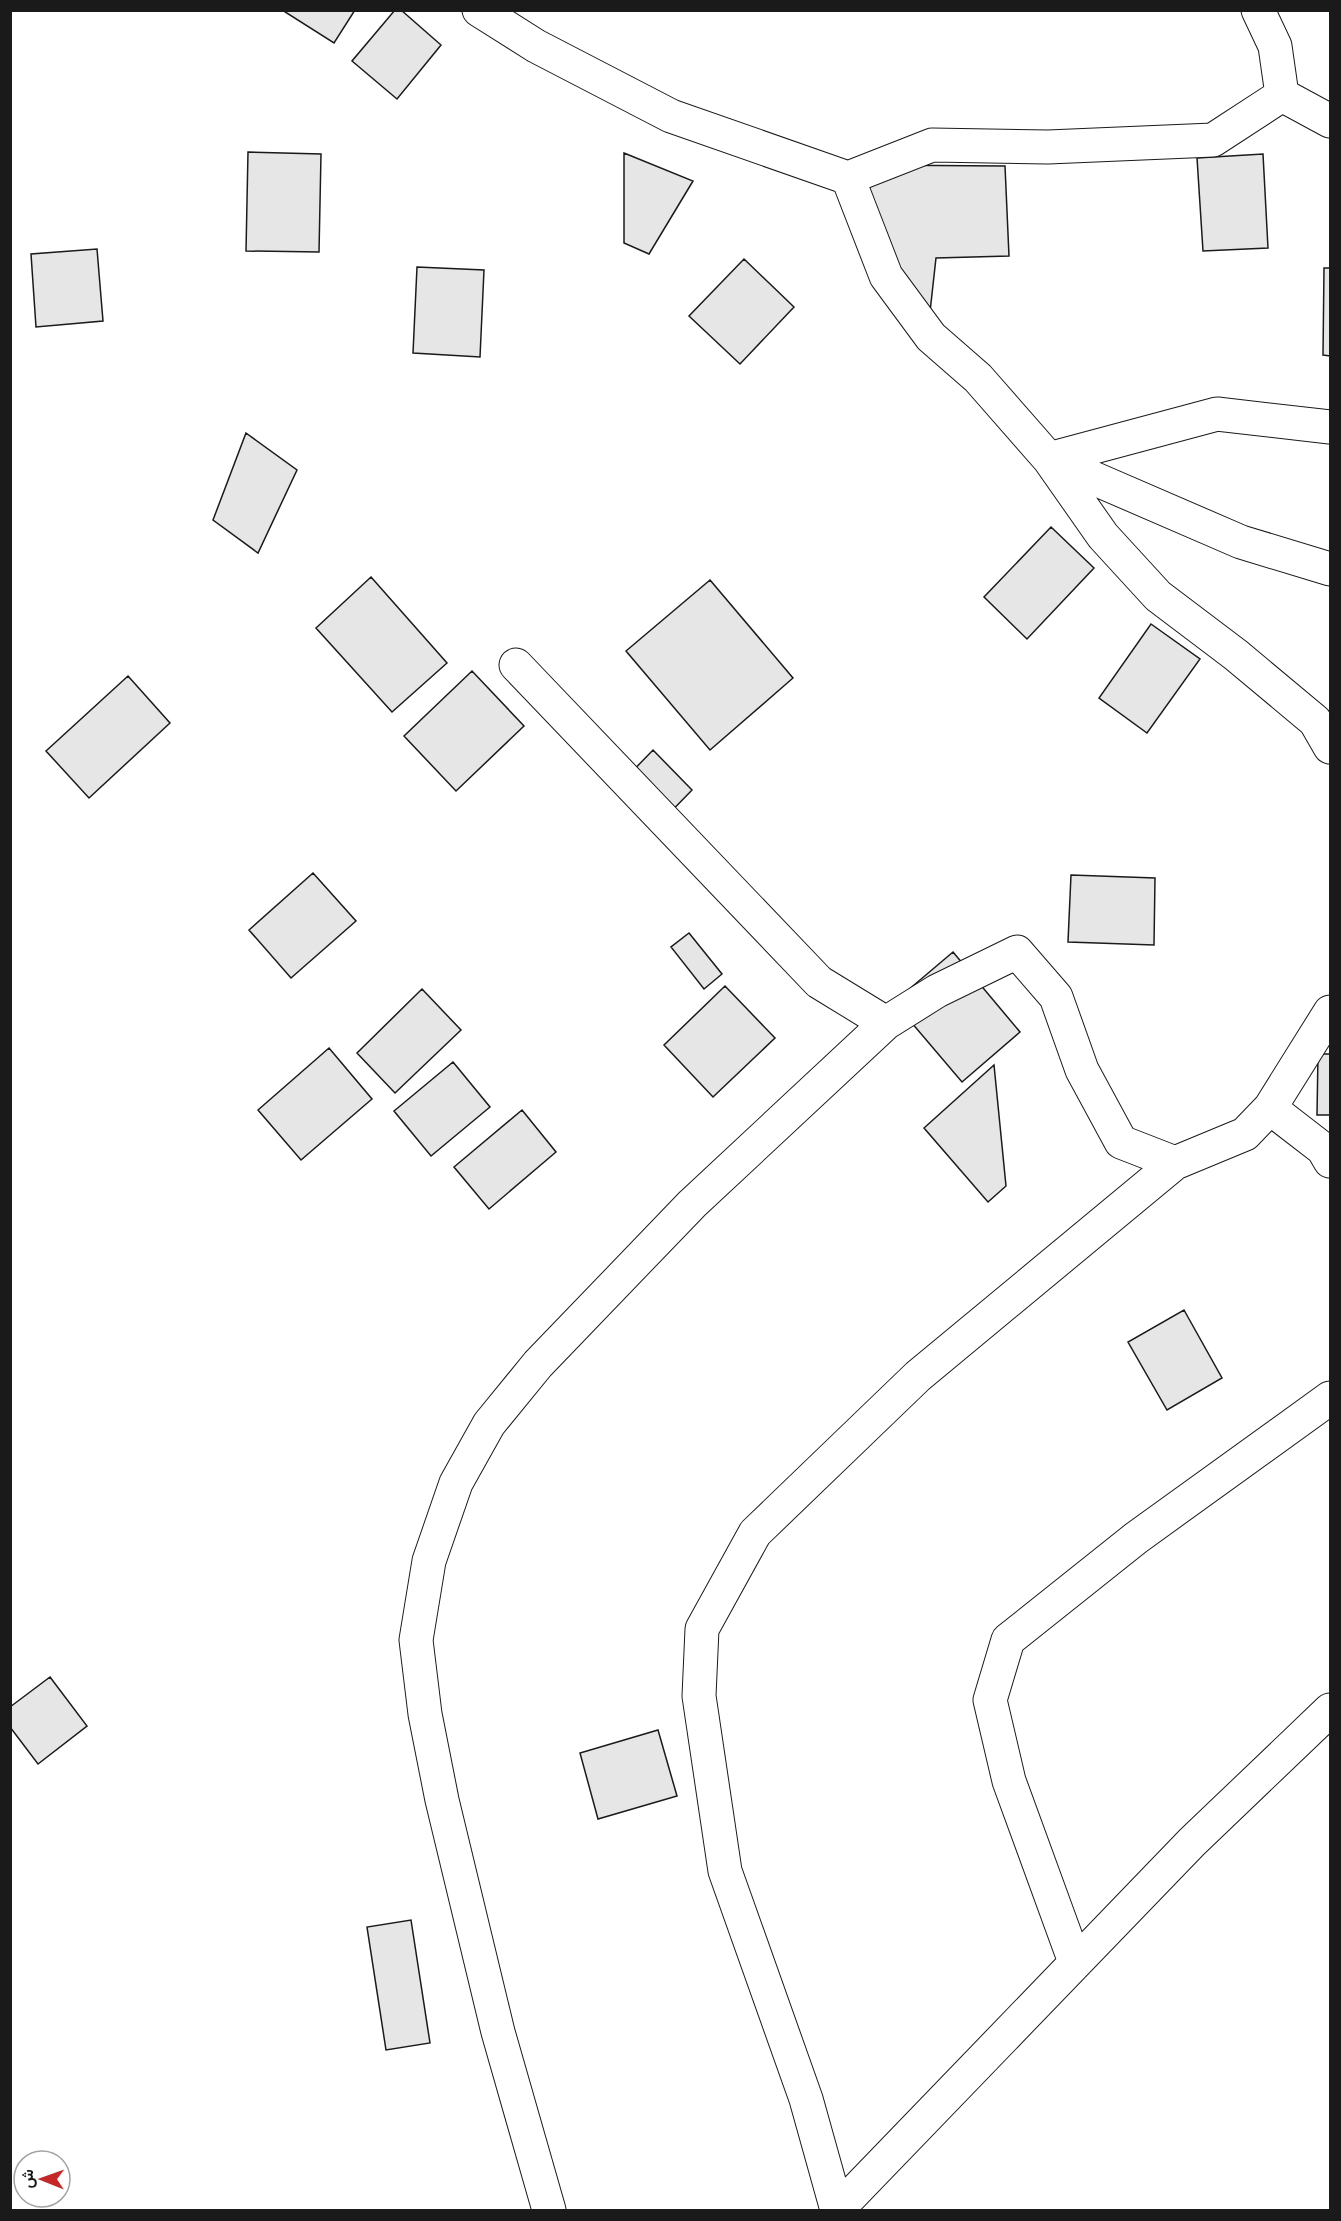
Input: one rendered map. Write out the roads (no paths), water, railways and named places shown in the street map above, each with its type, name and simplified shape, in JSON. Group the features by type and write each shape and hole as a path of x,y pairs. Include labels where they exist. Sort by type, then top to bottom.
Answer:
{"street":[{"path":"479,10 536,46 671,116 848,178 932,145 1048,147 1213,140 1282,95"},
{"path":"1258,10 1275,46 1282,95"},
{"path":"1282,95 1330,121"},
{"path":"848,178 886,276 932,337 978,378 1049,459 1103,536 1158,596 1236,655 1315,721 1330,747"},
{"path":"1049,459 1217,414 1330,427"},
{"path":"1049,459 1241,542 1330,569"},
{"path":"516,664 819,982 886,1023"},
{"path":"549,2211 498,2032 442,1800 425,1714 416,1640 429,1561 456,1483 489,1424 537,1364 692,1204 886,1023 937,991 1017,952 1056,997 1082,1070 1121,1142 1175,1163"},
{"path":"837,2211 806,2099 725,1871 699,1696 702,1629 756,1533 918,1376 1175,1163 1245,1134 1270,1108 1330,1012"},
{"path":"1270,1108 1323,1149 1330,1161"},
{"path":"1075,1962 1009,1781 990,1700 1008,1640 1136,1538 1330,1398"},
{"path":"837,2211 1192,1842 1330,1710"}]}
